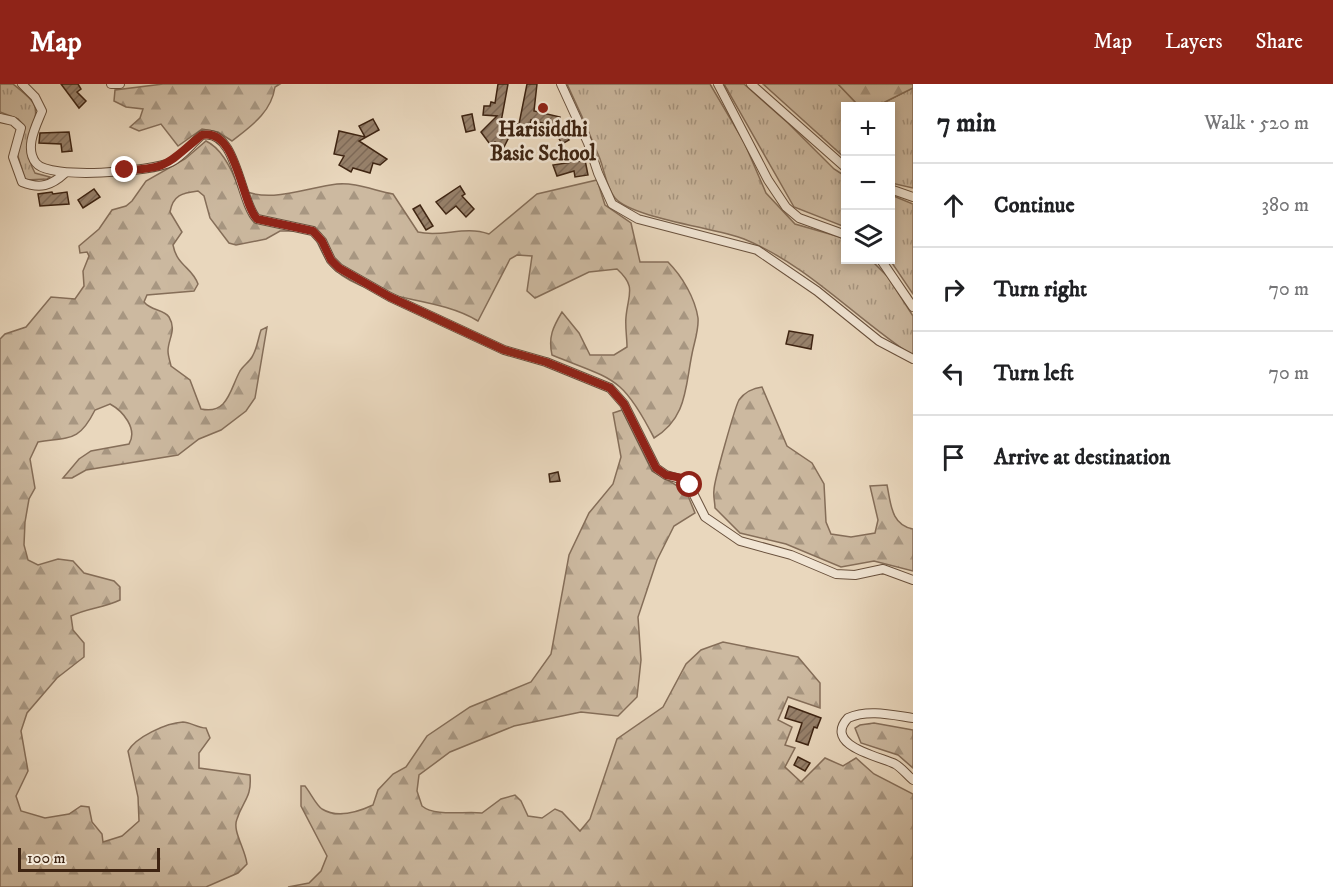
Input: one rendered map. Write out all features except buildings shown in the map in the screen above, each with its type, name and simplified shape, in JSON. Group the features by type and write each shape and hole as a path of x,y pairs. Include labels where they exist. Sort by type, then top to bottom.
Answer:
{"street":[{"path":"22,84 35,97 42,111 31,145 34,161 41,168 65,173 153,168 169,164 202,135 213,136 225,145 241,176 252,214 257,219 313,231 322,241 331,260 339,268 390,297 504,350 546,362 610,388 624,404 656,468 666,475 687,481 700,512 724,531 740,541 791,555 836,574 855,575 883,568 913,580"},
{"path":"111,84 120,84"},
{"path":"561,84 612,204 638,219 758,250 818,291 879,341 913,359"},
{"path":"718,84 768,180 786,207 800,218 841,233"},
{"path":"751,84 841,164"},
{"path":"0,118 13,122 21,128 13,158 22,182 32,186 46,186 65,173"},
{"path":"895,190 913,197"},
{"path":"884,264 913,307"},
{"path":"913,718 881,713 861,714 848,718 843,727 843,733 849,744 861,753 897,765 913,780"}],"green space":[{"path":"0,84 13,84 34,104 36,111 28,151 35,173 50,177 47,179 25,180 17,153 25,127 18,119 0,112"},
{"path":"163,84 280,84 275,87 265,112 232,141 218,132 202,129 178,146 161,124 139,131 130,127 140,118 143,109 126,107 114,101 115,90"},
{"path":"567,84 710,84 744,142 766,193 795,224 841,238 841,264 875,264 888,277 913,316 913,356 811,278 767,250 744,239 656,217 624,205 615,198 610,190"},
{"path":"724,84 744,84 841,173 841,225 794,207"},
{"path":"763,84 838,84 855,102 841,102 841,154"},
{"path":"838,84 913,84 913,88 885,102 855,102"},
{"path":"913,88 913,188 895,184 895,102 885,102"},
{"path":"206,141 222,155 239,189 263,195 275,195 337,184 365,187 393,194 418,232 436,234 471,231 489,234 537,194 597,180 605,205 631,223 640,262 668,262 691,295 698,318 698,327 683,401 673,421 654,438 633,402 614,382 552,355 552,332 562,312 579,333 590,355 614,355 627,347 626,321 630,291 627,281 617,269 589,272 535,298 527,291 532,256 517,255 510,259 478,321 443,307 367,288 350,280 331,266 311,231 280,231 266,239 236,245 229,243 210,218 204,196 198,191 176,198 170,212 182,232 173,245 178,258 198,284 194,291 147,295 144,302 169,317 172,326 168,347 171,366 190,380 201,409 210,410 223,404 240,371 254,354 261,330 267,327 255,398 246,411 221,430 199,439 178,455 86,470 72,478 63,478 79,459 91,451 129,444 132,432 128,421 120,411 110,404 95,410 84,428 78,433 66,438 38,442 30,459 35,488 29,499 25,522 24,545 28,560 38,565 58,559 73,561 84,573 114,581 120,587 120,600 71,616 73,630 84,643 84,657 57,678 27,713 21,731 28,771 16,796 21,811 45,818 69,814 81,806 89,807 92,822 102,834 103,842 122,836 139,821 138,797 128,751 152,732 168,725 186,722 206,728 210,738 199,753 199,768 250,775 248,794 236,824 247,864 238,873 206,887 0,887 0,339 5,334 26,327 51,297 75,299 84,286 83,271 89,256 87,252 80,253 79,246 99,229 112,210 126,206 132,201 146,181 185,159"},
{"path":"895,197 913,204 913,294 893,264 895,264"},
{"path":"762,387 787,446 812,463 824,484 826,522 831,534 851,537 875,533 878,520 870,486 887,485 893,513 900,523 913,529 913,571 874,561 841,567 786,544 740,533 715,508 715,484 739,400 746,393"},
{"path":"622,410 652,471 686,491 695,513 674,526 657,560 638,617 641,660 637,697 618,716 581,712 514,726 450,752 419,775 417,791 422,806 442,813 482,813 501,799 515,795 521,801 528,816 542,818 555,809 562,812 580,831 590,819 617,739 663,707 686,664 701,650 723,642 798,657 820,683 820,708 788,697 778,720 792,727 785,745 795,748 785,767 801,782 825,758 843,766 856,758 874,774 913,794 913,887 288,887 309,883 321,871 327,856 301,806 301,786 305,786 322,809 335,814 361,810 373,805 378,790 393,774 406,767 427,736 470,707 531,682 551,654 569,555 589,513 613,484 621,457 613,413"},
{"path":"874,723 913,730 913,768 898,755 861,743 855,728"}],"place":[{"name":"Harisiddhi Basic School","path":"543,108"}],"route":[{"path":"125,170 146,170 169,164 202,135 213,136 225,145 241,176 252,214 257,219 304,227 313,231 322,241 331,260 339,268 390,297 439,317 504,350 531,356 610,388 619,395 656,468 666,475 682,478 690,485"}]}
